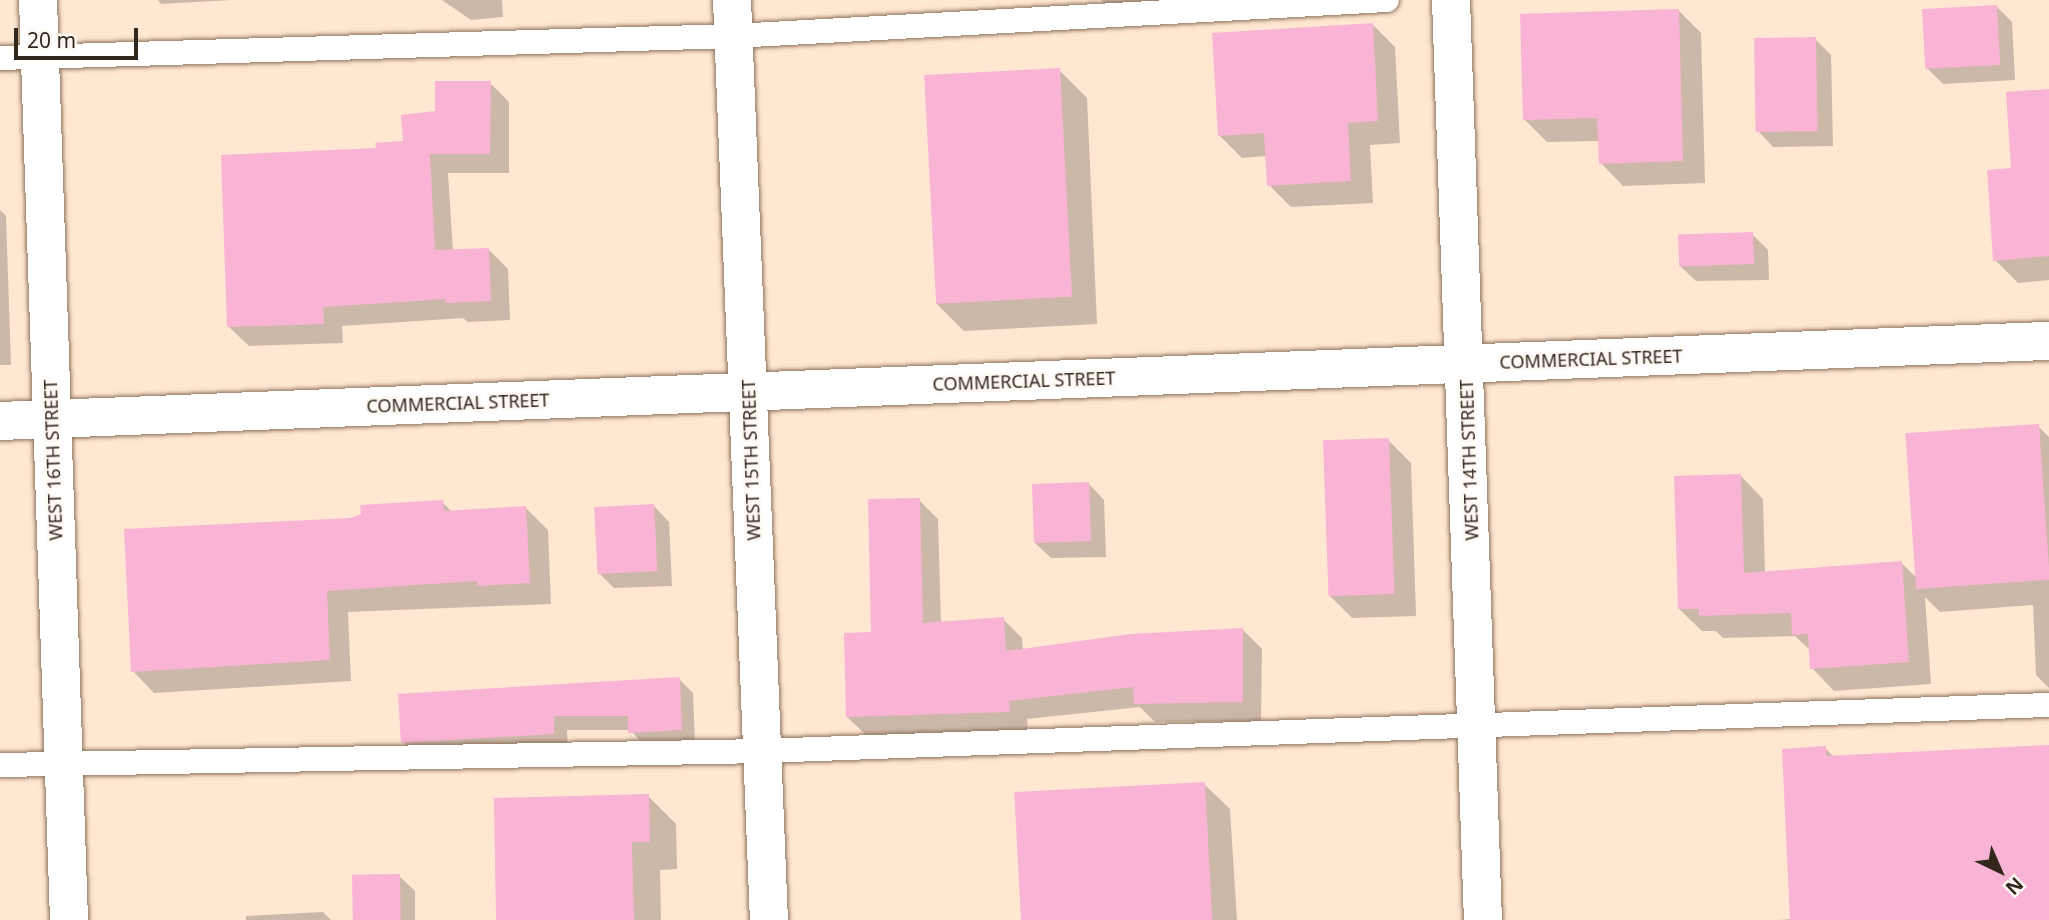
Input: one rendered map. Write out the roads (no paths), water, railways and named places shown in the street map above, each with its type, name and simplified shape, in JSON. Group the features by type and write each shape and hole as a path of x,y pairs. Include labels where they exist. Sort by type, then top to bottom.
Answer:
{"street":[{"name":"WEST 16TH STREET","path":"38,0 69,920"},
{"name":"WEST 14TH STREET","path":"1451,0 1466,364 1483,920"},
{"name":"WEST 15TH STREET","path":"733,18 769,920"},
{"name":"COMMERCIAL STREET","path":"0,421 2049,341"}],"lane":[{"path":"0,58 733,18 1387,0"},
{"path":"0,765 63,761 762,751 2049,705"}]}
